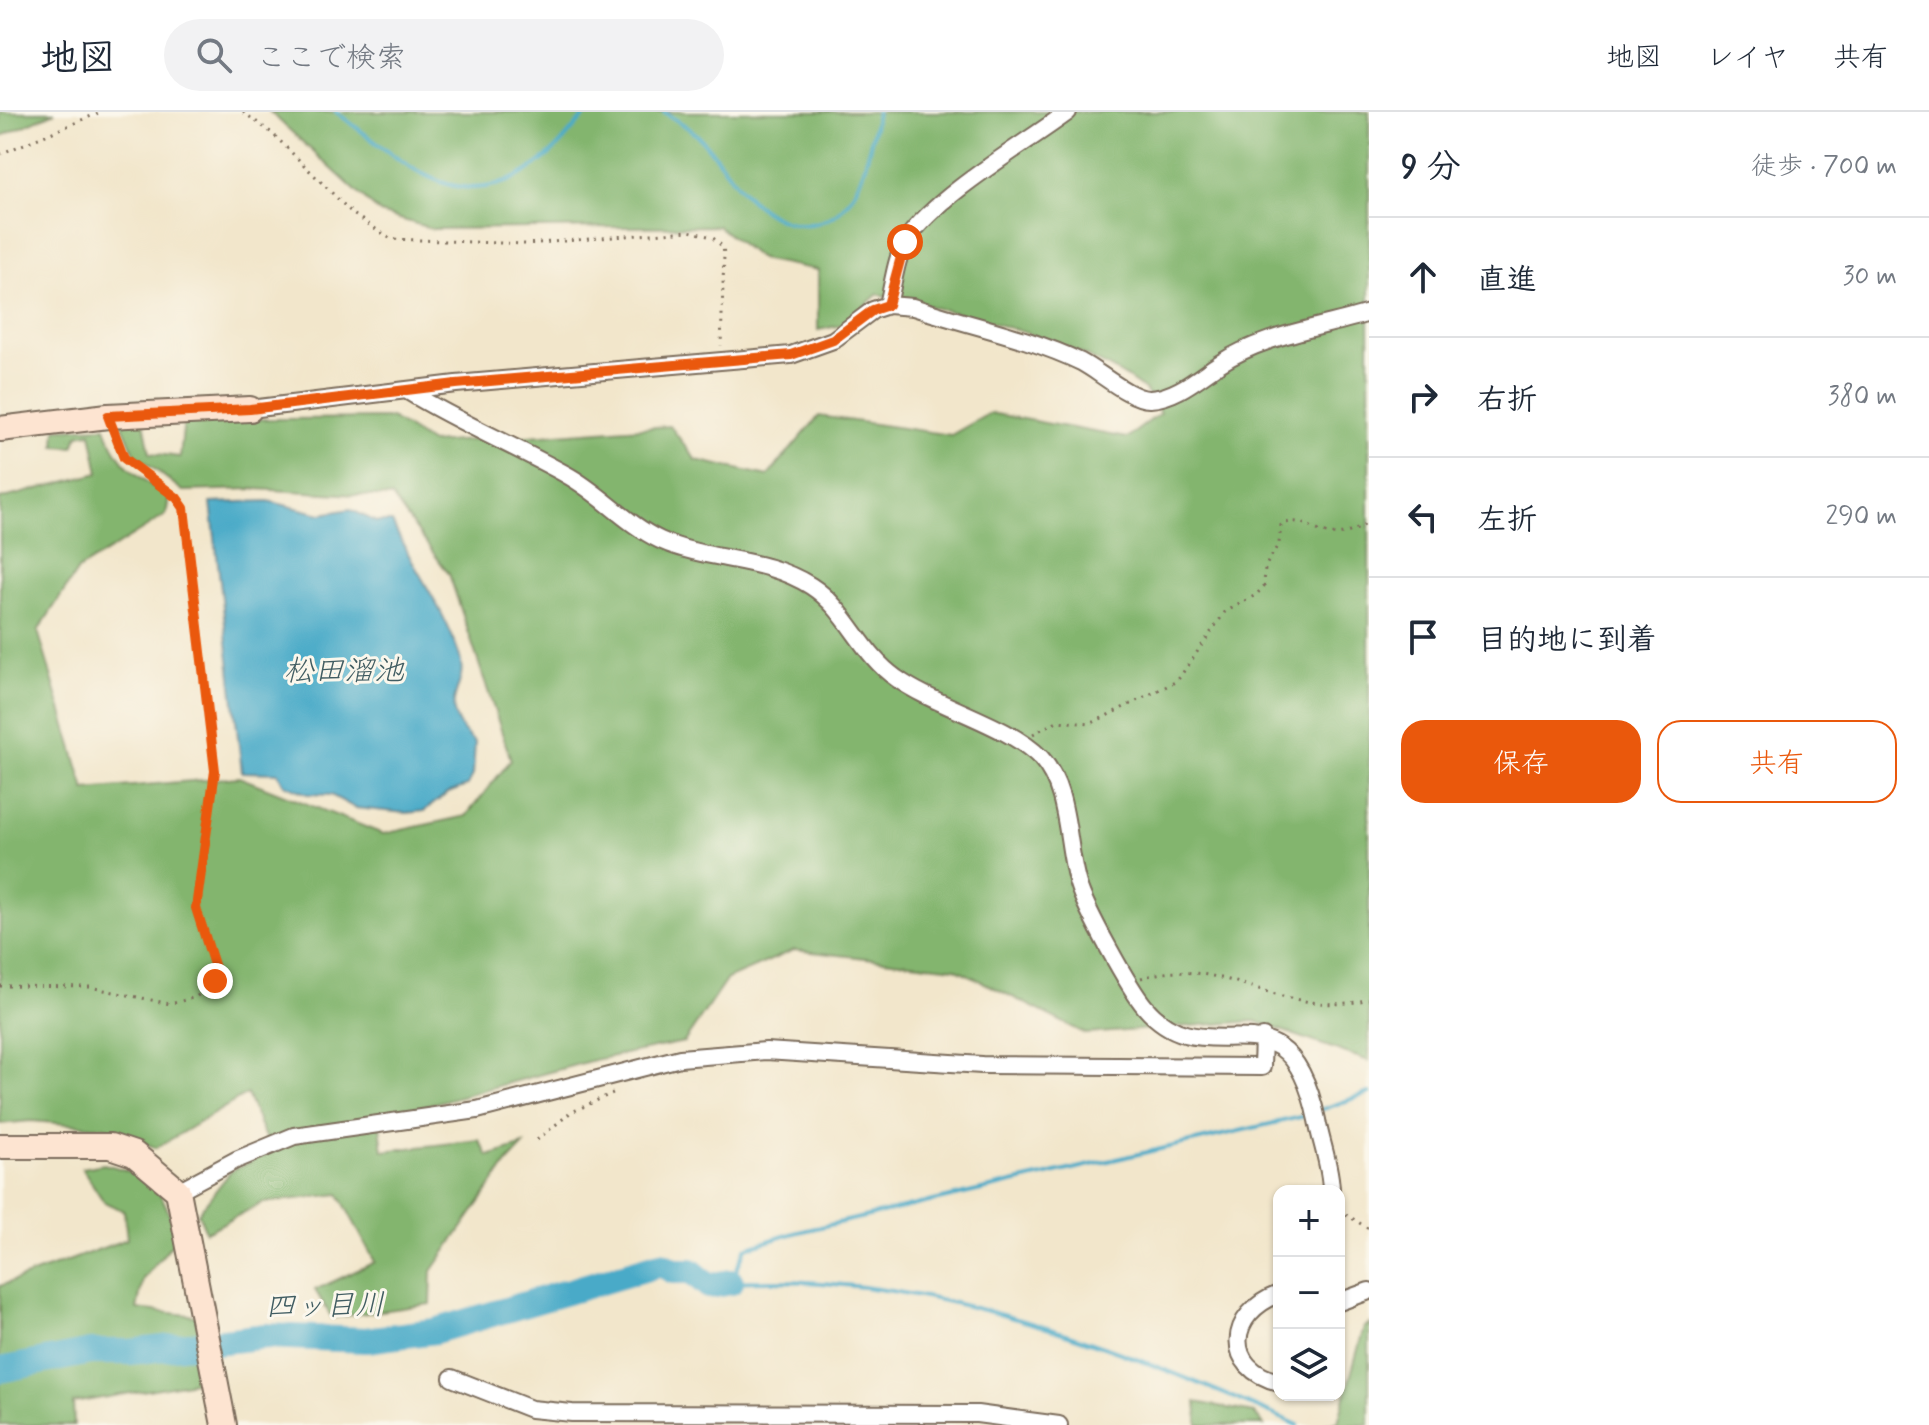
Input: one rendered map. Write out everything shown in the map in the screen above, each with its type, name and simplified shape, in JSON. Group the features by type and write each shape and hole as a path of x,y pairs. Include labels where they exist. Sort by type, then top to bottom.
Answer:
{"street":[{"path":"888,305 905,242 916,229 979,175 1068,112"},
{"path":"0,429 108,416 250,409 456,384 720,362 811,350 833,340 873,310 888,305 913,307 1067,356 1105,374 1135,397 1147,399 1179,390 1224,361 1279,337 1369,313"},
{"path":"409,392 454,419 570,476 658,539 686,549 773,566 812,587 838,608 893,676 1019,742 1041,759 1052,776 1062,803 1078,887 1145,1007 1181,1034 1216,1039 1244,1035 1263,1037 1295,1059 1311,1092 1330,1185"},
{"path":"178,1191 236,1160 294,1136 477,1110 680,1058 766,1051 982,1065 1262,1067 1263,1037"},
{"path":"0,1146 110,1146 134,1154 178,1191 224,1425"},
{"path":"1345,1300 1369,1291"},
{"path":"1273,1296 1259,1301 1246,1314 1239,1329 1242,1355 1249,1366 1273,1380"},
{"path":"452,1378 531,1409 572,1413 977,1414 1059,1425"}],"path":[{"path":"0,154 101,112"},
{"path":"243,112 272,133 353,214 391,239 526,244 689,231 712,237 723,247 724,254 720,362"},
{"path":"0,986 90,987 170,1004 196,997 215,981 216,971 196,908 215,771 184,508 177,498 124,458 108,416"},
{"path":"1019,742 1057,721 1090,724 1177,681 1225,612 1256,595 1264,586 1265,567 1279,543 1281,525 1297,522 1337,537 1353,533 1369,522"},
{"path":"1130,981 1161,971 1188,969 1310,1004 1369,999"},
{"path":"537,1140 570,1113 625,1087"},
{"path":"1345,1214 1369,1229"}],"green space":[{"path":"0,112 55,112 0,137"},
{"path":"270,112 1369,112 1369,1061 1255,1021 1086,1034 955,968 794,950 727,979 684,1042 594,1060 379,1118 383,1151 479,1140 488,1156 524,1145 508,1162 432,1271 431,1304 332,1318 315,1290 375,1262 339,1194 262,1203 206,1232 198,1213 231,1171 271,1152 247,1094 156,1148 105,1127 31,1121 0,1124 0,499 99,473 91,433 78,435 73,447 55,446 56,429 105,427 123,461 169,498 166,515 78,570 38,631 85,790 239,777 383,834 466,816 511,760 449,574 392,497 255,489 183,491 135,454 121,421 144,422 150,453 180,457 184,420 391,418 431,443 670,426 696,460 768,476 819,416 951,435 990,413 1127,438 1160,413 1142,388 1085,355 1016,330 910,301 878,294 842,325 818,330 818,270 760,259 718,226 433,229 380,213"},
{"path":"104,1164 146,1180 167,1207 177,1238 143,1279 137,1309 196,1316 206,1380 73,1403 74,1425 0,1425 0,1286 127,1239 124,1211 104,1202 82,1168"},
{"path":"1369,1324 1369,1425 1324,1425 1338,1422 1364,1327"},
{"path":"1196,1402 1254,1413 1264,1425 1198,1425"}],"water":[{"name":"松田溜池","path":"268,501 321,514 350,509 376,522 392,522 445,619 459,654 462,667 455,697 455,717 475,743 473,775 467,786 448,793 424,811 406,813 355,808 331,795 307,794 284,784 278,773 242,772 211,503"}],"waterway":[{"path":"336,112 414,169 439,181 465,187 492,186 520,175 551,153 589,112"},
{"path":"664,112 699,137 757,205 778,218 801,224 827,219 841,210 851,197 865,164 877,112"},
{"path":"1317,1111 1369,1093"},
{"path":"1298,1425 1092,1343 1022,1320 951,1302 878,1289 805,1282 731,1282 746,1248 794,1233 1309,1115"},
{"name":"四ッ目川","path":"0,1370 90,1352 130,1352 266,1336 366,1340 435,1331 661,1264 673,1271 691,1271 709,1286 731,1282"}],"route":[{"path":"215,981 216,971 196,908 215,771 184,508 177,498 124,458 108,416 250,409 456,384 791,355 833,340 873,310 888,305 905,242"}]}
